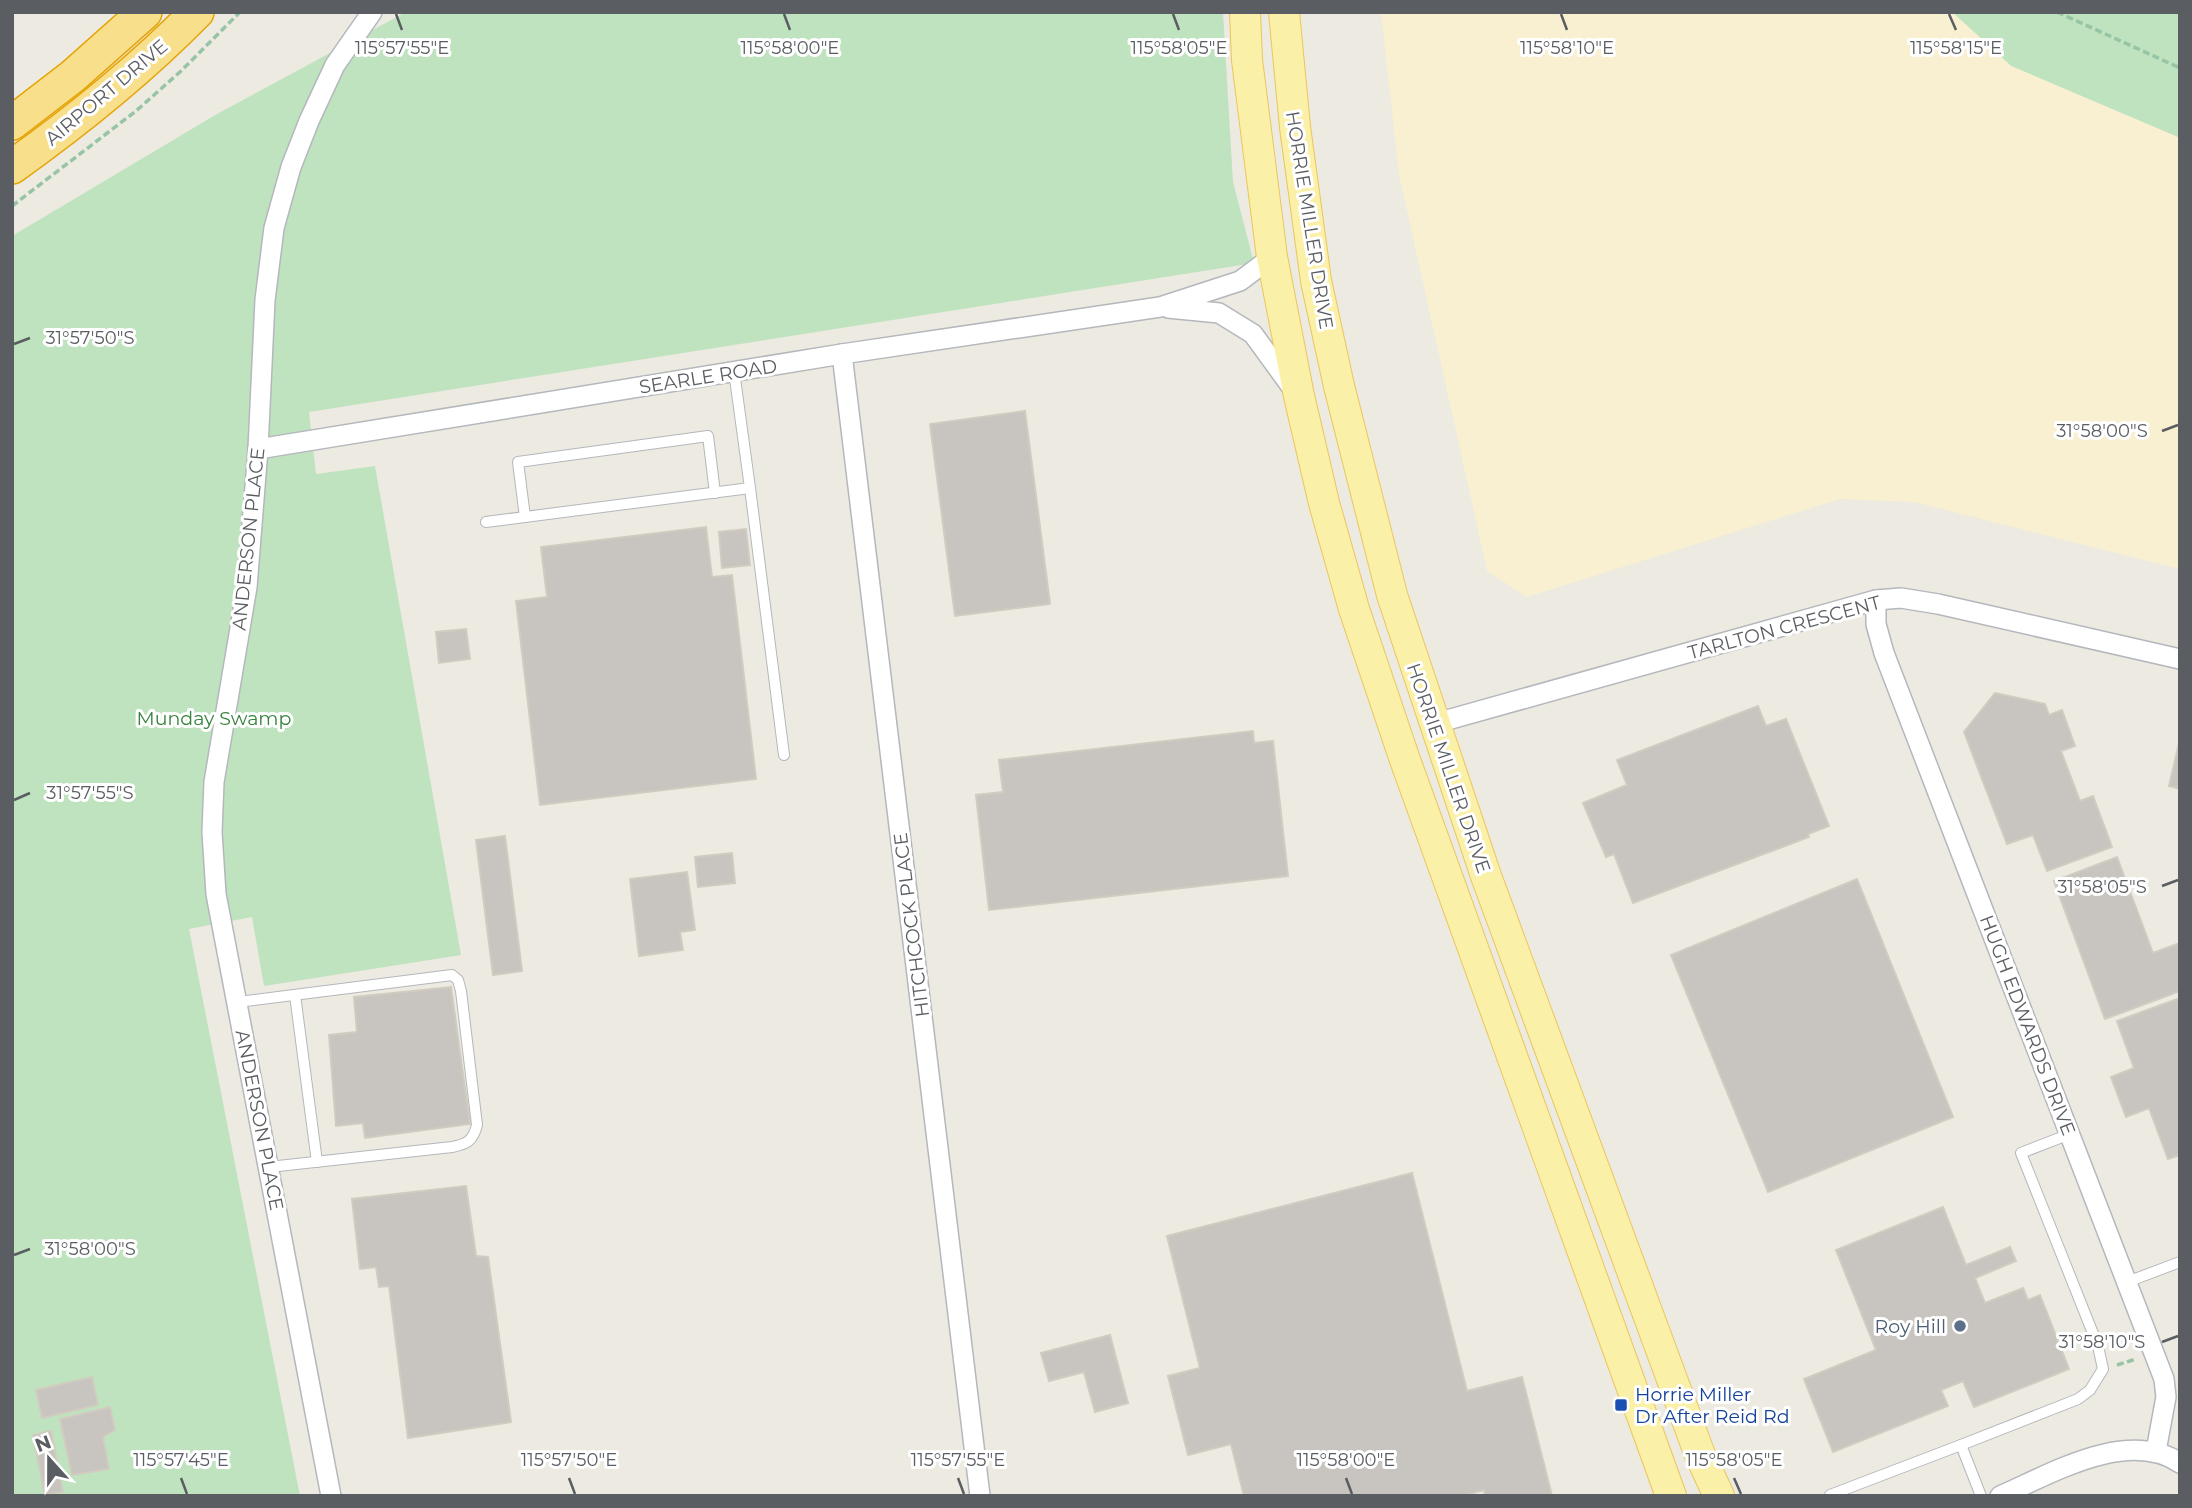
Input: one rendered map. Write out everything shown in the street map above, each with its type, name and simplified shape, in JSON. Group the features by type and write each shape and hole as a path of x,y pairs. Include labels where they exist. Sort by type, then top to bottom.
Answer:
{"highway":[{"name":"AIRPORT DRIVE","path":"12,123 73,76 145,12"},
{"name":"AIRPORT DRIVE","path":"12,167 80,117 137,70 197,12"}],"main road":[{"name":"HORRIE MILLER DRIVE","path":"1245,12 1247,60 1272,257 1299,396 1324,503 1350,596 1396,735 1671,1496"},
{"name":"HORRIE MILLER DRIVE","path":"1284,12 1295,127 1316,281 1339,386 1392,595 1433,724 1495,902 1700,1455 1719,1496"}],"street":[{"name":"ANDERSON PLACE","path":"331,1496 216,894 211,808 247,587 258,449 265,300 274,228 291,167 309,121 335,65 372,12"},
{"name":"SEARLE ROAD","path":"258,449 842,354 1160,307 1240,281 1272,257"},
{"name":"SEARLE ROAD","path":"1160,307 1219,313 1253,334 1299,396"},
{"name":"HITCHCOCK PLACE","path":"842,354 980,1496"},
{"name":"TARLTON CRESCENT","path":"1433,724 1876,600 1901,598 1938,604 2180,659"},
{"name":"HUGH EDWARDS DRIVE","path":"1876,600 1876,624 1884,653 2155,1353 2166,1388 2156,1451"},
{"path":"2000,1496 2114,1451 2156,1451 2180,1463"}],"lane":[{"path":"734,372 784,755"},
{"path":"525,517 519,462 708,436 715,493"},
{"path":"486,522 750,488"},
{"path":"238,1002 452,975 458,980 461,991 477,1125 474,1137 466,1145 269,1167"},
{"path":"295,995 317,1162"},
{"path":"1830,1495 2078,1399 2090,1390 2103,1369 2098,1346 2021,1153 2070,1134"},
{"path":"2127,1282 2180,1262"},
{"path":"1961,1445 1981,1496"}],"path":[{"path":"12,206 136,111 240,12"},
{"path":"2057,12 2180,68"},
{"path":"2103,1369 2155,1353"}],"green space":[{"name":"Munday Swamp","path":"406,12 1223,12 1233,182 1254,263 309,412 316,474 375,466 461,955 264,986 252,917 189,929 300,1496 12,1496 12,236 217,114"},
{"path":"1952,12 2180,12 2180,138 2011,66"}],"sand":[{"path":"1381,12 1952,12 2011,66 2180,138 2180,569 1914,502 1840,499 1527,597 1487,571 1399,175"}],"building":[{"path":"1025,411 1050,604 955,616 930,424"},
{"path":"706,527 712,577 732,575 756,779 540,805 516,601 547,597 541,547"},
{"path":"746,529 750,565 722,568 719,532"},
{"path":"466,629 470,659 439,663 436,632"},
{"path":"1995,693 2045,704 2049,715 2062,710 2075,746 2061,751 2080,801 2093,796 2112,847 2047,871 2033,835 2007,844 1964,732"},
{"path":"1758,706 1766,726 1786,719 1829,826 1808,834 1809,837 1633,903 1614,854 1606,857 1583,803 1627,785 1617,760"},
{"path":"1253,731 1254,743 1273,741 1288,876 989,910 976,795 1003,792 999,760"},
{"path":"2180,739 2180,789 2169,786"},
{"path":"505,836 522,971 493,975 476,840"},
{"path":"732,853 735,883 698,887 695,857"},
{"path":"2117,857 2153,953 2180,943 2180,991 2105,1019 2054,881"},
{"path":"687,872 695,930 680,932 683,950 639,956 630,879"},
{"path":"1857,879 1953,1117 1768,1192 1671,955"},
{"path":"451,987 470,1124 365,1138 363,1123 336,1126 329,1035 357,1032 354,997"},
{"path":"2180,998 2180,1155 2168,1159 2149,1108 2126,1117 2111,1077 2134,1068 2117,1021"},
{"path":"1412,1173 1467,1391 1522,1377 1552,1496 1485,1496 1484,1490 1461,1496 1244,1496 1231,1444 1188,1455 1168,1376 1200,1368 1167,1236"},
{"path":"466,1186 476,1256 488,1257 511,1422 408,1438 389,1286 379,1287 376,1267 360,1269 352,1199"},
{"name":"Roy Hill","path":"1943,1207 1966,1265 2010,1247 2016,1261 1975,1278 1985,1303 2023,1288 2028,1300 2040,1295 2069,1369 1974,1407 1963,1381 1941,1390 1948,1406 1833,1452 1804,1379 1876,1350 1836,1250"},
{"path":"1110,1335 1128,1403 1095,1412 1084,1372 1049,1381 1041,1353"},
{"path":"92,1377 98,1405 42,1418 36,1390"},
{"path":"110,1407 115,1430 103,1437 109,1469 72,1475 60,1419"},
{"path":"51,1431 63,1492 45,1495 33,1435"}],"place":[{"name":"Roy Hill","path":"1960,1326"},
{"name":"Horrie Miller Dr After Reid Rd","path":"1621,1405"}]}
